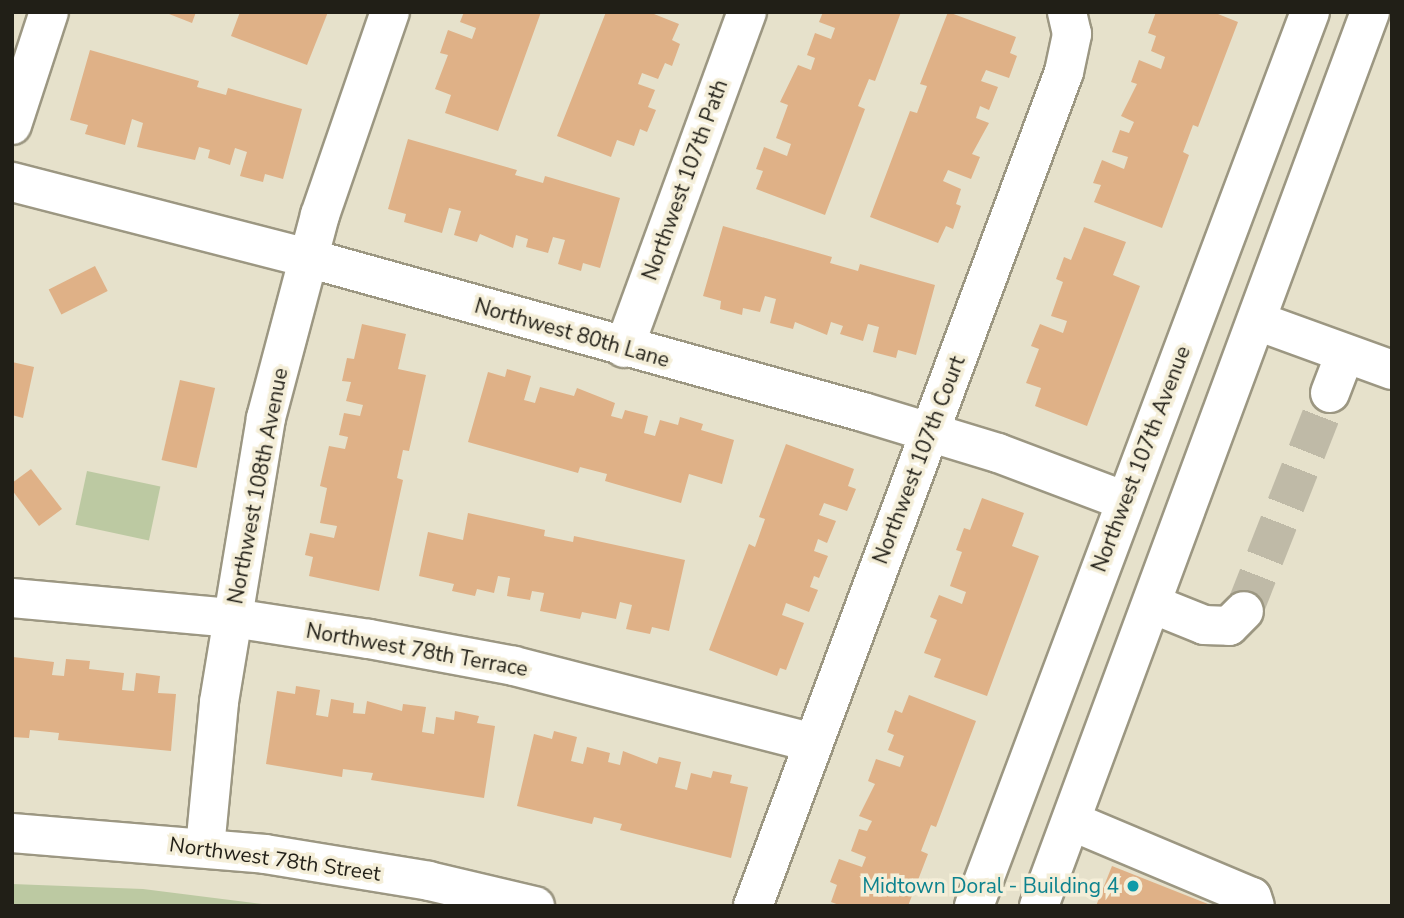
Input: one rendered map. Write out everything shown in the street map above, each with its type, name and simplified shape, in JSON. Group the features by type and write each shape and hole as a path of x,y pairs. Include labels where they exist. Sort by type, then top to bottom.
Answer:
{"street":[{"path":"12,125 49,12"},
{"name":"Northwest 108th Avenue","path":"205,848 219,702 267,418 308,258 390,12"},
{"name":"Northwest 107th Path","path":"624,348 747,12"},
{"name":"Northwest 107th Court","path":"752,906 1064,72 1072,34 1067,12"},
{"name":"Northwest 107th Avenue","path":"974,906 1310,12"},
{"path":"1039,906 1370,12"},
{"name":"Northwest 80th Lane","path":"12,182 308,258 930,432 1125,501"},
{"path":"1257,321 1392,370"},
{"path":"1330,393 1345,354"},
{"name":"Northwest 78th Terrace","path":"12,598 233,618 514,666 813,743"},
{"path":"1152,604 1204,625 1229,626 1244,611"},
{"path":"1071,821 1252,897 1255,906"},
{"name":"Northwest 78th Street","path":"12,833 205,848 429,881 535,906"}],"green space":[{"path":"87,471 160,487 149,540 76,525"},
{"path":"12,884 143,889 278,906 12,906"}],"building":[{"path":"164,12 196,12 192,23"},
{"path":"240,12 328,12 307,65 231,36"},
{"path":"464,12 541,12 498,131 445,113 451,95 435,89 448,55 440,53 448,30 472,39 476,28 460,22"},
{"path":"606,12 649,12 679,24 672,40 680,44 672,66 665,63 658,79 642,73 638,84 655,90 648,107 656,110 647,132 640,129 634,146 617,140 611,157 557,136"},
{"path":"823,12 901,12 875,81 869,79 858,106 865,109 825,215 756,189 763,171 756,169 764,147 787,156 791,144 776,138 788,105 780,102 798,65 811,70 815,58 807,55 815,33 831,39 835,28 819,22"},
{"path":"948,12 1016,37 1010,53 1017,56 1009,78 986,70 981,81 998,87 989,110 980,106 976,118 989,123 972,154 980,157 971,179 948,170 943,181 961,189 956,204 961,206 953,229 946,226 938,243 870,217 910,111 917,113 927,86 920,84"},
{"path":"1156,12 1213,12 1238,22 1198,127 1193,125 1183,152 1189,155 1162,228 1094,202 1101,185 1093,183 1102,160 1124,169 1128,157 1112,152 1120,130 1129,133 1134,122 1121,116 1137,84 1131,82 1139,60 1161,69 1165,57 1151,51 1156,36 1148,33"},
{"path":"90,50 199,81 197,87 226,95 228,88 302,109 283,179 265,174 263,182 240,176 247,152 235,148 230,165 208,158 210,150 199,147 195,160 137,147 143,123 132,119 125,145 85,134 88,125 70,120"},
{"path":"408,139 517,170 515,175 543,183 545,176 620,198 600,268 583,263 581,271 558,264 565,240 553,237 548,253 526,247 528,239 516,235 513,248 480,234 477,242 454,235 461,211 449,208 442,233 404,222 406,214 388,209"},
{"path":"723,226 832,257 830,263 858,271 860,264 935,285 916,355 898,350 896,358 873,352 879,327 868,324 863,341 840,334 843,326 831,322 827,335 795,322 793,329 770,323 776,299 765,296 760,312 743,308 742,315 720,309 721,301 703,296"},
{"path":"1084,227 1126,242 1113,275 1140,286 1087,426 1035,406 1041,388 1026,383 1039,349 1031,346 1040,324 1063,333 1067,321 1051,316 1063,282 1056,279 1064,257 1071,260"},
{"path":"95,266 108,291 61,315 49,290"},
{"path":"362,324 406,334 398,369 426,375 409,451 403,450 397,478 403,480 379,591 309,576 313,557 305,555 310,533 334,538 337,526 320,523 327,488 320,486 329,446 345,449 348,437 339,435 344,413 360,416 363,405 346,401 351,382 342,381 347,358 354,359"},
{"path":"12,362 34,367 23,418 12,415"},
{"path":"507,369 531,376 524,400 535,403 540,387 574,396 577,388 615,403 611,416 622,419 625,410 648,416 644,433 655,436 660,420 678,425 680,417 703,424 701,430 734,440 722,484 689,474 681,503 605,481 607,474 580,467 578,473 468,442 488,372 505,377"},
{"path":"180,380 215,388 197,468 162,460"},
{"path":"786,444 854,469 848,486 856,489 847,511 824,503 819,515 836,521 827,543 818,539 814,551 828,556 819,578 814,576 810,587 818,590 809,612 786,603 782,615 804,623 786,670 780,668 777,676 709,650 749,544 755,547 765,519 759,517"},
{"path":"31,469 62,509 39,526 12,490 12,483"},
{"path":"982,498 1024,513 1012,546 1039,556 987,696 934,677 941,659 924,653 937,620 930,617 939,595 962,604 966,592 950,586 962,552 956,550 964,528 970,530"},
{"path":"468,513 545,530 544,536 573,542 574,536 685,560 669,631 652,627 650,634 626,629 632,605 620,602 616,619 582,612 580,619 540,611 544,593 532,591 530,600 507,596 510,578 498,576 494,593 477,589 475,596 452,591 454,584 419,576 428,532 463,540"},
{"path":"13,657 54,662 52,675 64,676 66,659 90,661 89,669 124,673 122,690 134,691 136,673 160,676 158,693 176,694 171,751 58,740 59,733 30,730 29,738 12,737"},
{"path":"296,686 320,690 316,715 328,717 331,699 354,703 353,713 365,714 367,701 402,711 403,704 426,707 422,732 434,734 436,717 454,720 455,711 479,716 477,723 495,726 484,798 371,780 373,773 343,769 342,777 266,764 277,691 295,694"},
{"path":"909,695 976,721 936,827 931,825 921,851 928,854 908,906 842,906 831,902 837,885 830,882 839,859 862,867 866,857 851,851 859,829 867,831 872,821 859,816 875,784 868,781 876,759 900,767 904,756 888,750 894,735 887,732 895,710 902,713"},
{"path":"554,731 577,737 571,761 583,764 587,747 610,753 608,762 620,765 623,751 657,764 659,757 681,762 675,787 687,790 691,773 711,778 713,771 732,775 730,783 748,787 731,858 620,830 622,824 594,817 592,824 517,806 534,734 552,739"},
{"name":"Midtown Doral - Building 4","path":"1112,866 1213,906 1096,906"}],"tunnel":[{"path":"1244,611 1330,393"}],"place":[{"name":"Midtown Doral - Building 4","path":"1133,886"}]}
